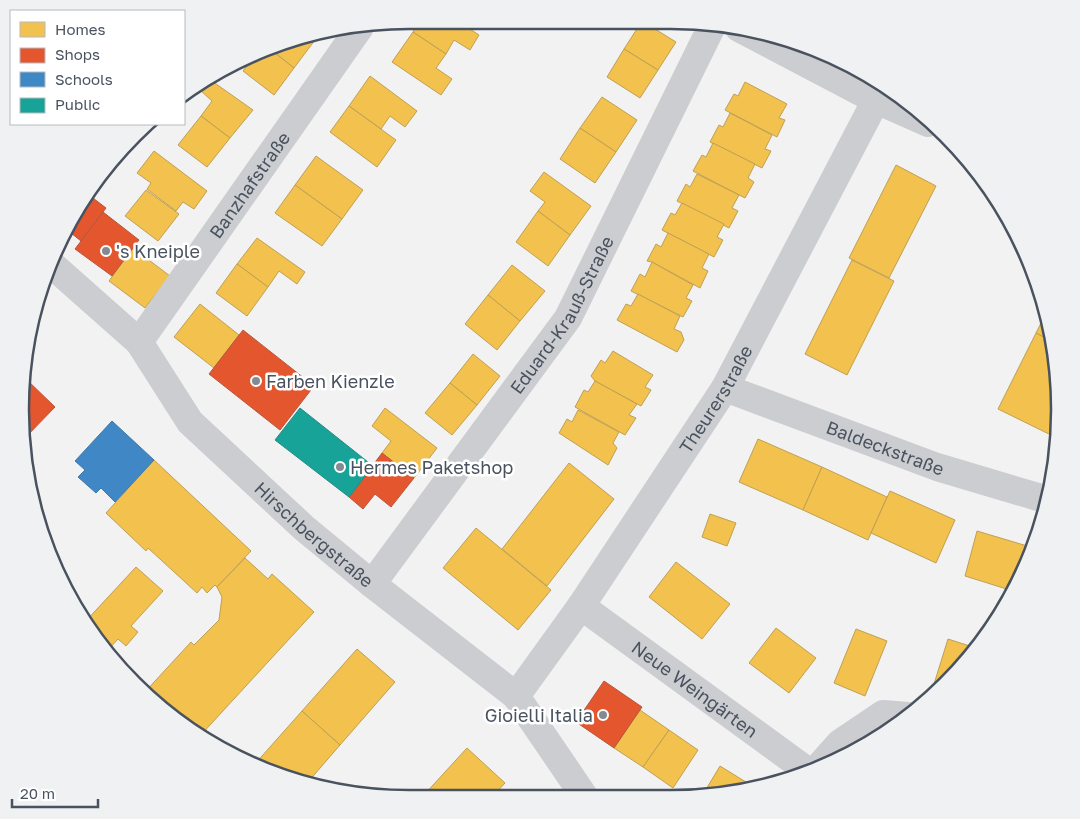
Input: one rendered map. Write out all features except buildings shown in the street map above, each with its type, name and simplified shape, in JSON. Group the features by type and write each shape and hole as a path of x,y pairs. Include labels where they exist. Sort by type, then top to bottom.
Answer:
{"street":[{"name":"Eduard-Krauß-Straße","path":"372,584 568,318 709,31"},
{"name":"Banzhafstraße","path":"139,342 355,33"},
{"path":"771,43 879,92 895,102"},
{"name":"Theurerstraße","path":"516,696 581,606 725,388 879,92"},
{"name":"Hirschbergstraße","path":"56,269 139,342 190,422 304,528 372,584 516,696 580,790"},
{"name":"Baldeckstraße","path":"725,388 937,467 1041,498"},
{"name":"Neue Weingärten","path":"581,606 802,767"},
{"path":"829,755 840,743 884,714 898,715"}],"place":[{"name":"'s Kneiple","path":"106,251"},
{"name":"Farben Kienzle","path":"256,381"},
{"name":"Hermes Paketshop","path":"340,467"},
{"name":"Gioielli Italia","path":"603,715"}]}
